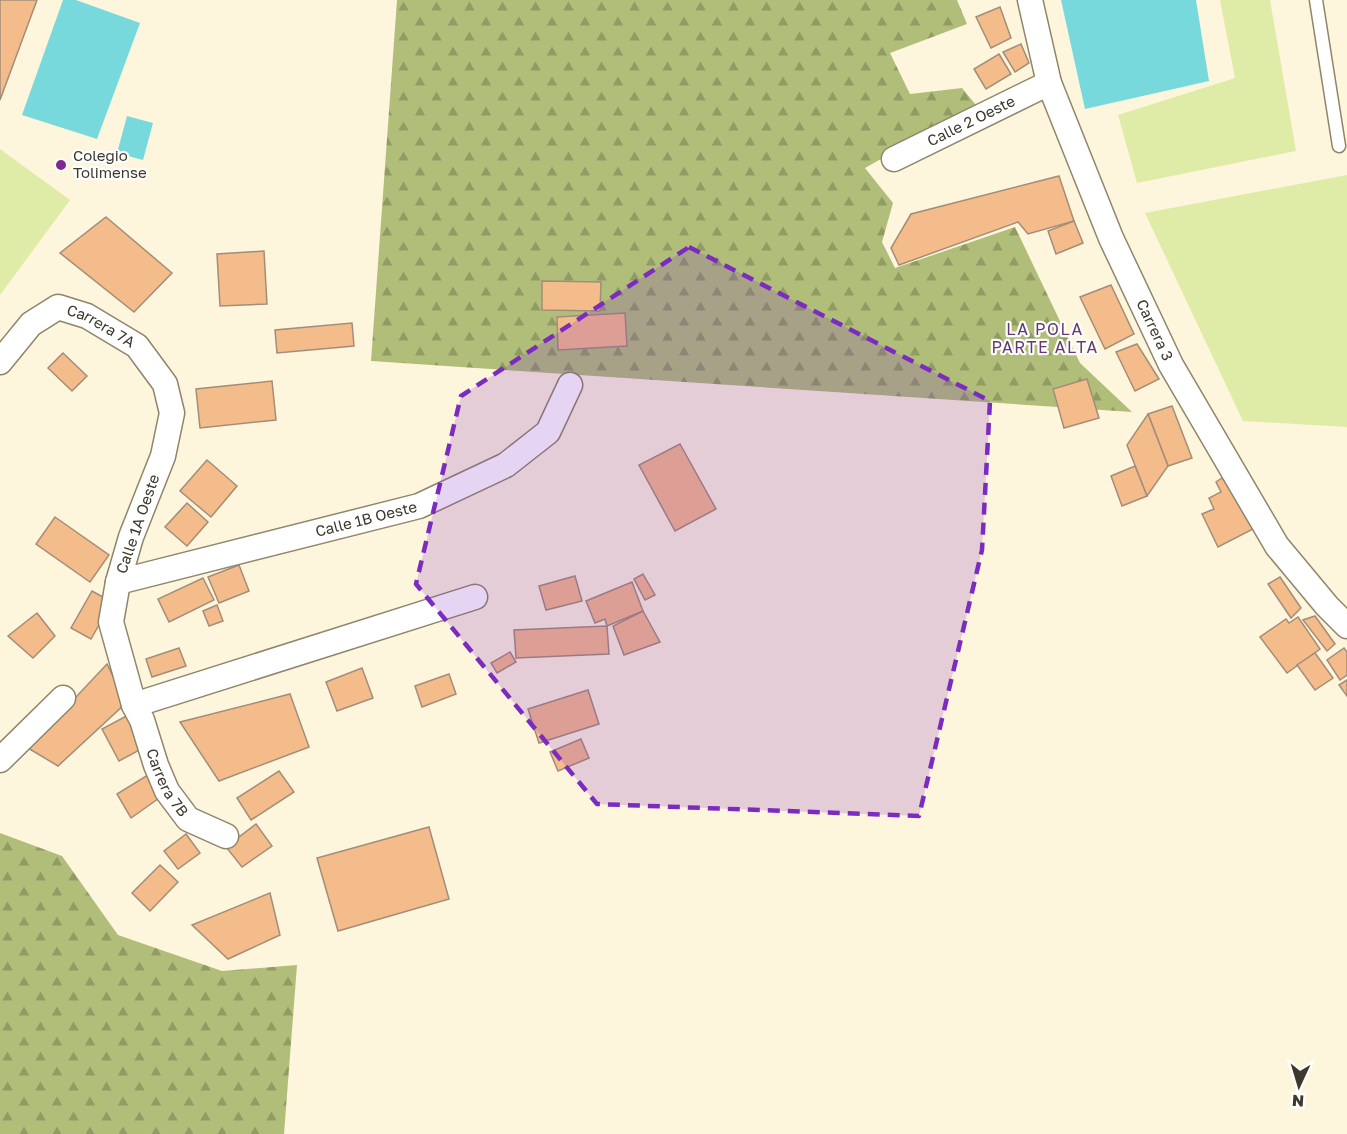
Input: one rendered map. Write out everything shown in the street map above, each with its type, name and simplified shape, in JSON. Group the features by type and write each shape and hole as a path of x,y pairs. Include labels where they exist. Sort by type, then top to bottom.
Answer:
{"street":[{"name":"Carrera 3","path":"1030,0 1049,83 1111,238 1171,365 1277,546 1327,606 1347,626"},
{"name":"Calle 2 Oeste","path":"894,159 1049,83"},
{"name":"Carrera 7A","path":"0,362 31,324 58,307 87,316 137,346 165,384 172,413"},
{"name":"Calle 1B Oeste","path":"118,582 419,506 506,465 548,432 570,385"},
{"name":"Calle 1A Oeste","path":"134,705 111,622 118,582 131,537 163,456 172,413"},
{"path":"134,705 475,597"},
{"path":"0,760 63,699"},
{"name":"Carrera 7B","path":"134,705 142,720 167,791 188,819 226,836"}],"lane":[{"path":"1316,0 1340,146"}],"highlighted area":[{"path":"689,247 990,401 982,550 919,816 597,804 416,584 461,396"}],"green space":[{"path":"397,0 957,0 967,24 890,53 910,94 962,88 976,105 865,168 893,203 882,242 895,268 1015,227 1080,363 1132,412 371,361"},
{"path":"1220,0 1270,0 1296,151 1137,183 1118,115 1235,78"},
{"path":"0,149 70,200 0,295"},
{"path":"1347,175 1347,427 1243,421 1145,213"},
{"path":"0,833 62,856 118,935 222,971 297,965 284,1134 0,1134"}],"water":[{"path":"63,0 76,0 140,23 97,139 22,115"},
{"path":"1061,0 1196,0 1209,81 1085,109"},
{"path":"127,116 153,123 143,160 117,153"}],"building":[{"path":"0,0 37,0 0,100"},
{"path":"1000,7 1011,38 991,48 976,17"},
{"path":"1021,44 1029,63 1015,72 1003,52"},
{"path":"999,54 1011,74 986,89 974,69"},
{"path":"1059,176 1074,221 1028,234 1018,222 899,265 891,248 911,214"},
{"path":"106,217 172,273 134,312 60,253"},
{"path":"1074,221 1083,243 1056,254 1048,231"},
{"path":"264,251 267,304 220,306 217,254"},
{"path":"542,281 601,282 600,311 542,310"},
{"path":"1111,285 1134,334 1105,349 1080,297"},
{"path":"625,313 627,346 558,350 557,317"},
{"path":"352,323 354,346 277,353 275,330"},
{"path":"1137,344 1159,379 1135,391 1116,352"},
{"path":"63,353 87,376 72,391 48,368"},
{"path":"1087,379 1099,418 1064,428 1053,389"},
{"path":"272,381 276,420 200,428 196,389"},
{"path":"1172,406 1192,458 1168,466 1148,414"},
{"path":"1148,414 1168,466 1147,496 1127,445"},
{"path":"680,444 716,509 675,531 639,465"},
{"path":"207,460 237,486 211,517 180,491"},
{"path":"1135,466 1147,496 1122,506 1111,476"},
{"path":"1225,476 1253,529 1218,547 1202,514 1214,509 1209,498 1221,492 1216,482"},
{"path":"187,503 208,522 187,546 165,527"},
{"path":"55,517 109,555 90,582 36,544"},
{"path":"239,565 249,591 219,603 208,577"},
{"path":"643,574 655,595 645,600 634,579"},
{"path":"575,576 582,601 546,610 539,586"},
{"path":"1280,577 1301,608 1291,618 1268,584"},
{"path":"203,578 214,600 169,622 158,599"},
{"path":"632,582 643,611 607,626 605,619 595,623 586,601"},
{"path":"92,591 112,602 91,639 71,628"},
{"path":"217,605 223,621 209,626 203,611"},
{"path":"643,611 660,642 624,655 613,626"},
{"path":"37,613 55,636 33,658 8,636"},
{"path":"1315,616 1335,644 1327,651 1303,620"},
{"path":"1298,617 1320,649 1287,673 1260,637 1286,619 1289,623"},
{"path":"607,626 609,654 516,658 514,630"},
{"path":"179,648 186,666 152,677 146,659"},
{"path":"1344,648 1347,652 1347,675 1340,680 1327,660"},
{"path":"510,652 516,662 497,673 491,663"},
{"path":"1315,653 1333,678 1315,690 1297,665"},
{"path":"107,664 126,703 58,766 28,748"},
{"path":"362,668 373,698 337,711 326,682"},
{"path":"449,674 456,694 422,707 415,686"},
{"path":"1347,680 1347,696 1339,685"},
{"path":"588,690 599,724 539,743 528,709"},
{"path":"290,694 309,747 219,781 180,722"},
{"path":"130,714 147,746 119,761 102,729"},
{"path":"581,739 589,758 558,771 550,752"},
{"path":"279,771 294,792 251,820 237,798"},
{"path":"151,773 162,796 131,818 117,794"},
{"path":"256,824 272,846 242,867 226,847"},
{"path":"429,827 449,899 338,931 317,858"},
{"path":"186,834 200,853 178,869 164,851"},
{"path":"160,865 178,882 150,911 132,893"},
{"path":"270,893 280,935 228,959 192,925"}],"place":[{"name":"Colegio Tolimense","path":"61,165"}],"district":[{"name":"LA POLA PARTE ALTA","path":"1045,338"}]}
